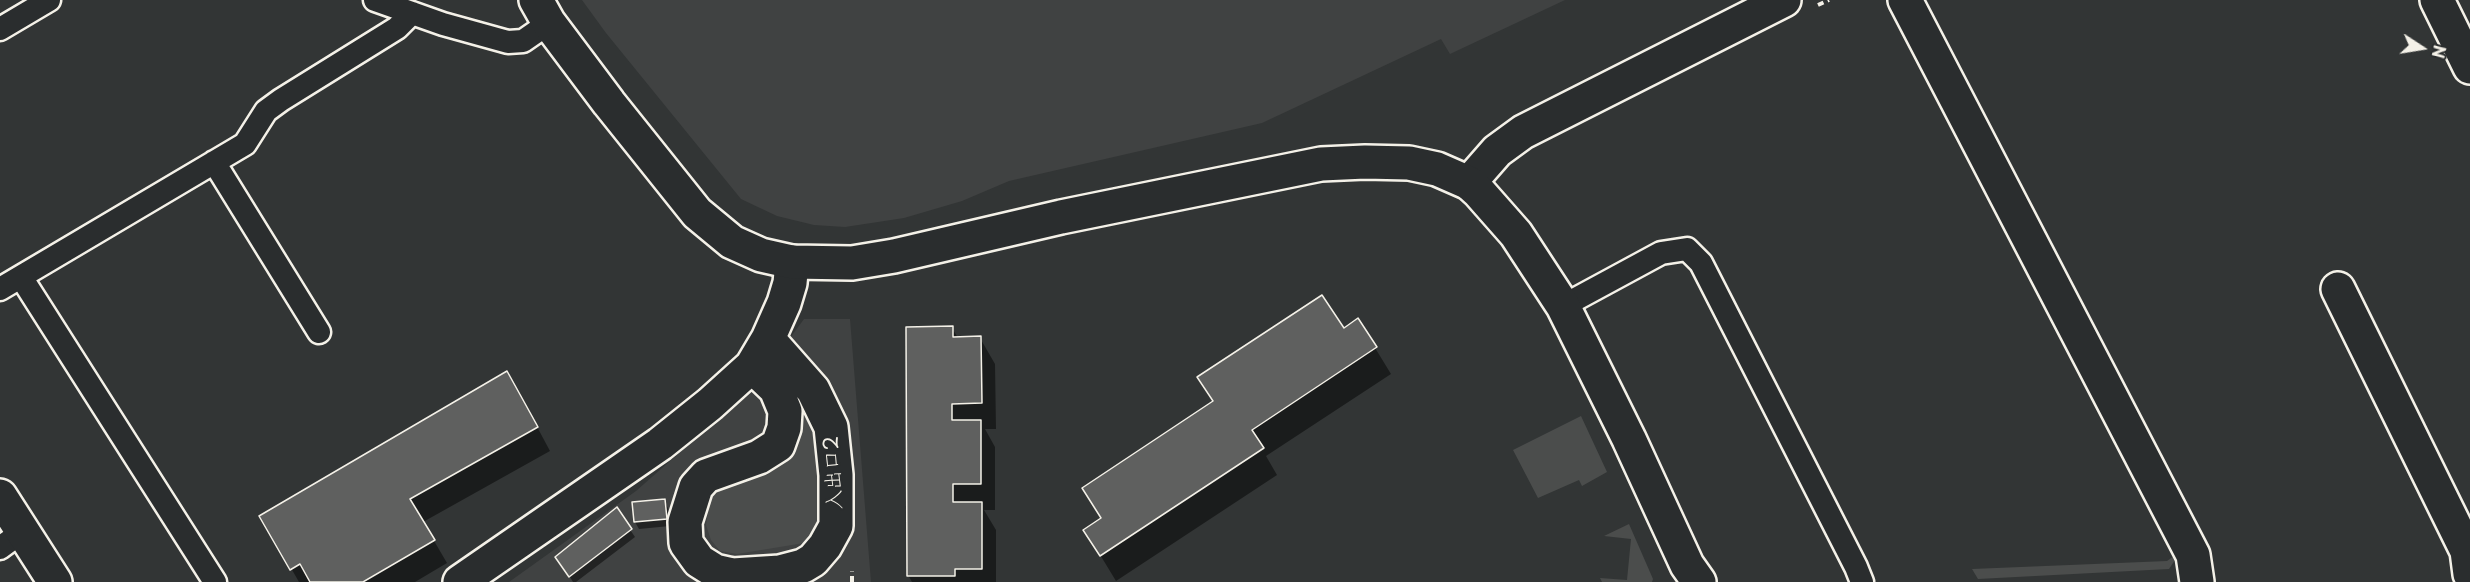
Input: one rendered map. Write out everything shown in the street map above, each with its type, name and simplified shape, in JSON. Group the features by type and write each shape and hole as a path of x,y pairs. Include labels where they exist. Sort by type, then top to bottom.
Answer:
{"street":[{"path":"1469,183 1497,152 1523,132 1784,0"},
{"path":"1905,0 2193,555 2197,582"},
{"path":"2437,0 2470,67"},
{"path":"542,12 648,154 697,213 732,242 760,255 792,262 852,263 1061,217 1321,164 1409,163 1437,170 1469,183 1516,234 1563,306 1629,439 1687,565 1699,582"},
{"path":"460,582 660,444 710,404 760,352 783,303 790,283 792,262"},
{"path":"2338,289 2467,551 2470,574"},
{"name":"入出口2","path":"760,352 813,390 831,427 836,475 836,526 825,546 813,560 803,566 780,572 733,575 716,571 699,561 686,543 685,522 696,487 706,476 759,458 778,445 784,428 785,411 760,352"},
{"path":"0,496 11,540 55,582"}],"lane":[{"path":"0,29 49,0"},
{"path":"375,0 508,42 524,41 542,12"},
{"path":"0,289 245,144 266,111 397,28 412,13"},
{"path":"214,162 319,332"},
{"path":"1563,306 1661,253 1687,249 1701,262 1862,582"},
{"path":"21,277 215,582"}],"shaded area":[{"path":"582,0 1565,0 1450,54 1441,39 1262,123 1009,181 962,201 904,218 845,227 814,225 777,216 741,199 606,33"},
{"path":"804,319 850,319 871,582 509,582 636,491 753,388"},
{"path":"787,384 819,443 822,522 817,533 804,543 737,554 720,551 711,540 706,525 710,499 720,484 762,476 792,452"},
{"path":"1581,416 1607,472 1582,486 1579,480 1538,498 1513,450"},
{"path":"1629,524 1653,579 1652,582 1602,582 1600,578 1627,580 1631,539 1604,536"},
{"path":"2174,556 2175,560 2169,569 1978,579 1972,569 2167,561"}],"building":[{"path":"1322,295 1344,328 1358,318 1377,347 1252,430 1264,448 1100,556 1083,530 1101,518 1082,488 1213,401 1197,377"},
{"path":"953,326 953,337 981,336 982,403 952,404 952,420 981,420 981,484 953,484 953,502 982,502 982,569 955,569 955,576 907,576 906,327"},
{"path":"507,371 538,427 410,499 435,540 363,582 310,582 300,564 290,570 259,516"},
{"path":"665,499 667,519 634,522 632,502"},
{"path":"617,507 632,529 569,577 555,557"}]}
